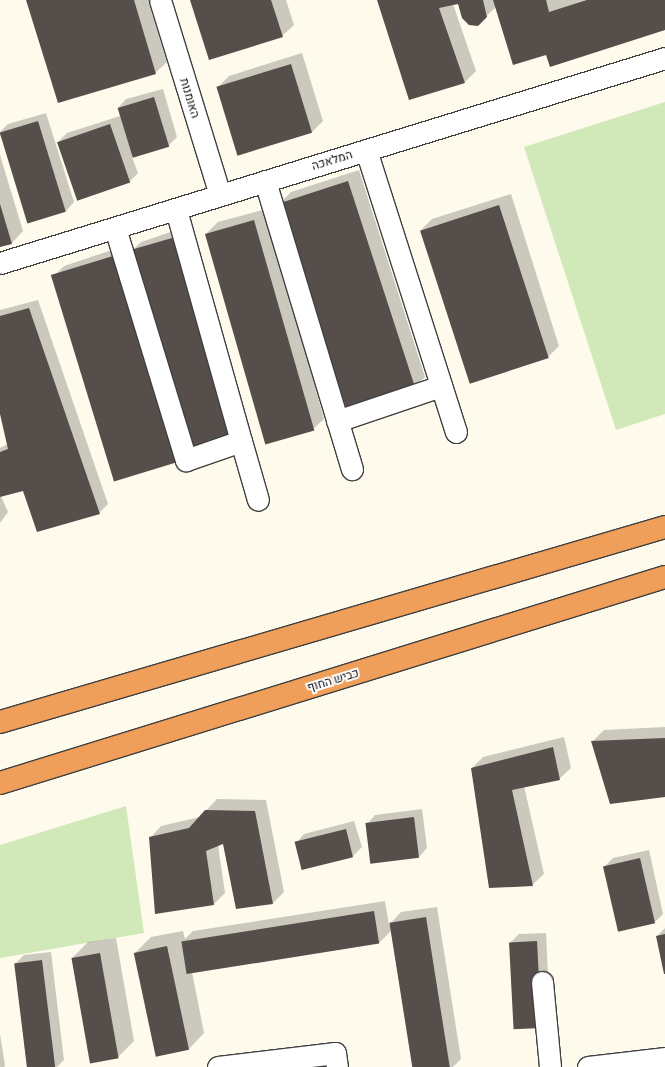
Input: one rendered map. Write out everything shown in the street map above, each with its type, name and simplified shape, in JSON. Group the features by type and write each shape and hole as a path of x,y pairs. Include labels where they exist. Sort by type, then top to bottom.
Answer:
{"highway":[{"path":"0,722 665,528"},
{"name":"כביש החוף","path":"0,783 665,577"}],"street":[{"name":"האומנות","path":"160,0 220,195"},
{"name":"המלאכה","path":"0,263 665,58"},
{"path":"366,150 456,432"},
{"path":"264,181 352,469"},
{"path":"176,209 258,500"},
{"path":"115,228 186,460 241,441"},
{"path":"337,421 441,386"},
{"path":"542,982 550,1067"},
{"path":"588,1067 665,1058"},
{"path":"218,1067 336,1060"}],"green space":[{"path":"665,102 665,414 616,430 524,147"},
{"path":"126,806 144,933 0,958 0,845"}],"building":[{"path":"26,0 134,0 156,74 58,103"},
{"path":"190,0 271,0 283,37 209,60"},
{"path":"377,0 483,0 487,17 478,26 469,25 462,18 458,4 439,8 465,83 409,100"},
{"path":"493,0 546,0 549,12 587,0 665,0 665,30 550,67 546,55 513,65"},
{"path":"291,64 312,133 237,156 216,87"},
{"path":"154,97 169,147 133,158 118,108"},
{"path":"38,121 66,212 28,224 0,133"},
{"path":"110,124 130,183 77,201 57,142"},
{"path":"348,181 415,388 347,411 280,203"},
{"path":"0,204 12,244 0,247"},
{"path":"499,205 549,358 470,384 420,231"},
{"path":"254,220 314,431 265,445 205,234"},
{"path":"179,236 237,438 185,453 127,251"},
{"path":"113,256 176,463 114,482 51,275"},
{"path":"29,308 100,514 37,532 23,491 0,497 0,452 8,449 0,414 0,316"},
{"path":"665,738 665,797 610,804 591,741"},
{"path":"553,747 560,780 512,790 533,886 489,888 471,768"},
{"path":"205,810 255,811 273,904 236,909 223,844 206,851 214,905 155,914 149,837 189,828"},
{"path":"414,817 419,858 370,864 365,823"},
{"path":"346,829 353,857 302,870 295,842"},
{"path":"640,858 655,923 618,932 603,867"},
{"path":"374,911 379,944 187,974 181,942"},
{"path":"426,917 450,1067 412,1067 389,923"},
{"path":"665,934 665,974 664,974 656,936"},
{"path":"537,941 542,1028 514,1029 509,942"},
{"path":"167,946 189,1050 156,1057 134,953"},
{"path":"100,953 119,1058 90,1063 71,958"},
{"path":"42,960 55,1067 27,1067 14,963"}]}
